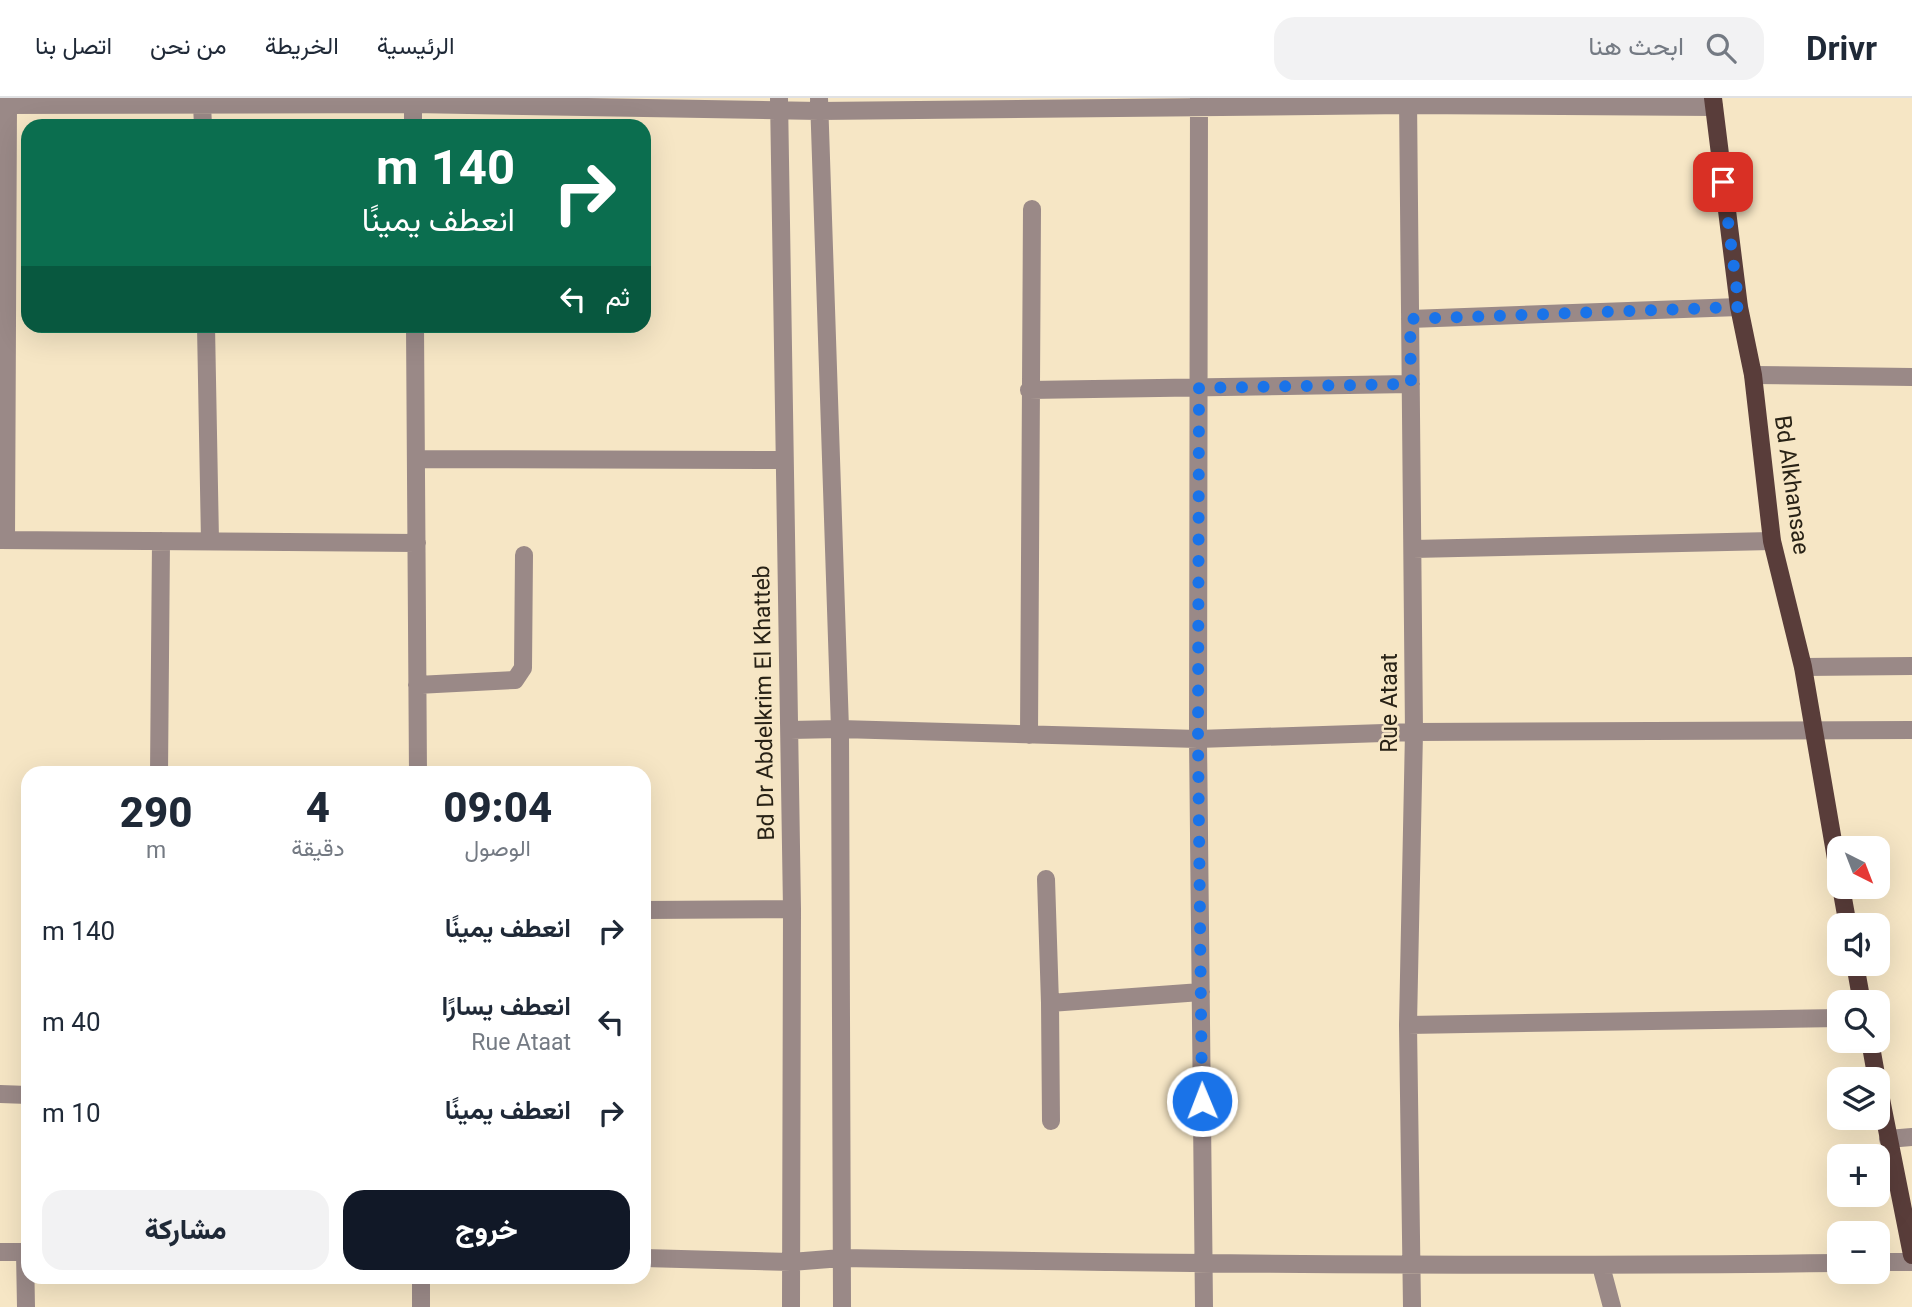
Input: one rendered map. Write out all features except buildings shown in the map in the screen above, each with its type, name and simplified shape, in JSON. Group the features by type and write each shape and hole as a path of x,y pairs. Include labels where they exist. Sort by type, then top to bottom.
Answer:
{"main road":[{"name":"Bd Alkhansae","path":"1714,103 1739,307 1753,375 1772,541 1803,667 1832,836"},
{"path":"1886,1130 1912,1255"}],"street":[{"path":"413,101 413,119"},
{"path":"417,543 3,540 4,106 109,102 202,104 413,101 819,105 1714,103"},
{"name":"Rue Ataat","path":"1408,102 1414,732 1408,1025 1412,1307"},
{"path":"1199,103 1198,739 1204,1307"},
{"path":"202,104 203,119"},
{"name":"Bd Dr Abdelkrim El Khatteb","path":"779,104 792,909 791,1307"},
{"path":"819,105 840,729 842,1307"},
{"path":"1029,735 1032,209"},
{"path":"1410,319 1739,307"},
{"path":"206,333 210,541"},
{"path":"415,333 418,766"},
{"path":"1753,375 1912,377"},
{"path":"1030,390 1411,384"},
{"path":"416,459 784,460"},
{"path":"159,766 161,541"},
{"path":"1413,549 1772,541"},
{"path":"418,685 515,680 523,668 524,555"},
{"path":"1803,667 1912,666"},
{"path":"790,730 840,729 1198,739 1414,732 1912,730"},
{"path":"1046,879 1051,1121"},
{"path":"651,910 792,909"},
{"path":"1050,1003 1201,992"},
{"path":"1408,1025 1827,1018"},
{"path":"0,1094 21,1094"},
{"path":"1888,1139 1912,1137"},
{"path":"0,1252 21,1252"},
{"path":"651,1258 791,1262 842,1258 1204,1264 1601,1266 1827,1263"},
{"path":"1890,1262 1912,1262"},
{"path":"1601,1266 1612,1307"},
{"path":"26,1284 26,1307"},
{"path":"421,1284 421,1307"}],"route":[{"path":"1202,1101 1198,739 1199,388 1411,384 1410,319 1739,307 1723,182"}]}
